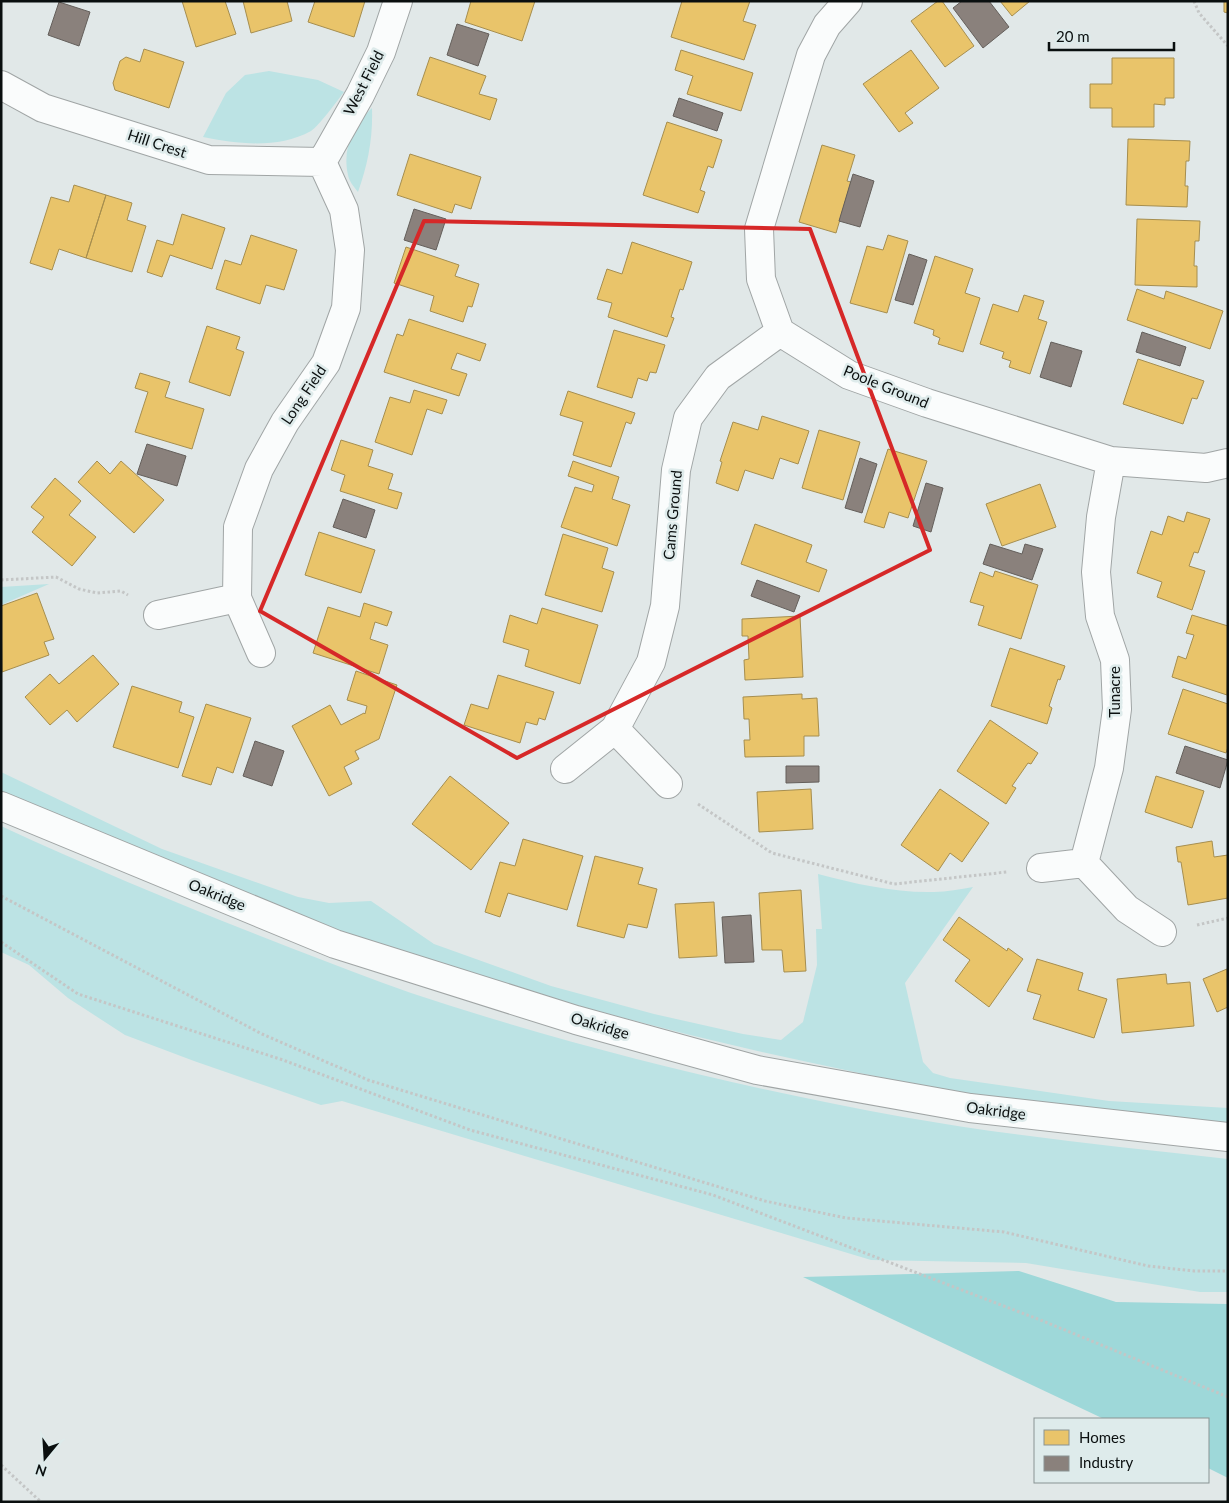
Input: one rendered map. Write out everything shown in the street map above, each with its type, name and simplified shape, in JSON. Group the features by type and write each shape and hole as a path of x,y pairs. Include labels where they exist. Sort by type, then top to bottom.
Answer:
{"street":[{"name":"West Field","path":"322,162 360,95 381,52 398,1"},
{"path":"780,332 761,279 759,229 812,55 826,25 848,1"},
{"name":"Hill Crest","path":"1,85 43,108 209,160 322,162"},
{"name":"Long Field","path":"260,653 237,598 238,527 259,469 285,422 326,363 346,308 350,250 344,210 322,162"},
{"name":"Poole Ground","path":"780,332 849,375 927,404 1111,461 1206,468 1228,463"},
{"name":"Cams Ground","path":"565,769 614,729 651,662 665,606 676,470 688,418 718,377 780,332"},
{"name":"Tunacre","path":"1084,863 1109,768 1117,709 1115,660 1100,616 1096,572 1101,516 1111,461"},
{"path":"158,615 237,598"},
{"path":"614,729 668,784"},
{"name":"Oakridge","path":"1,806 335,944 576,1020 757,1070 970,1108 1228,1137"},
{"path":"1041,868 1084,863 1127,910 1162,932"}],"path":[{"path":"1194,1 1199,13 1228,46"},
{"path":"1,580 56,577 79,589 97,593 121,591 158,615"},
{"path":"668,784 772,854 894,884 1041,868"},
{"path":"1,896 262,1034 368,1080 765,1201 846,1218 1004,1232 1148,1266 1194,1271 1228,1271"},
{"path":"1,942 78,994 283,1060 470,1130 713,1195 1043,1321 1228,1397"},
{"path":"1,1465 41,1502"}],"highlighted area":[{"path":"424,221 810,229 930,550 517,758 260,611"}],"shaded area":[{"path":"269,71 318,80 344,92 311,131 298,137 272,143 244,143 203,137 226,93 245,75"},
{"path":"372,108 372,130 369,151 358,192 348,175 348,147 354,130"},
{"path":"49,584 1,605 1,587"},
{"path":"1,772 162,849 298,897 329,903 371,901 434,944 551,986 654,1014 743,1034 781,1040 803,1022 817,965 816,929 822,929 818,874 861,884 905,891 939,892 973,887 905,983 923,1062 933,1073 950,1078 1109,1101 1228,1108 1228,1125 1089,1110 950,1090 792,1059 582,1007 423,961 308,920 1,793"},
{"path":"1,826 181,904 366,977 471,1012 593,1048 717,1079 903,1117 1025,1135 1228,1159 1228,1292 1200,1292 1026,1263 871,1260 342,1101 321,1105 125,1035 68,998 29,965 1,952"},
{"path":"1019,1271 1116,1302 1228,1304 1228,1478 1209,1468 1209,1418 1102,1418 803,1277"}],"building: Homes":[{"path":"182,1 225,1 236,34 196,47"},
{"path":"243,1 287,1 292,21 251,33"},
{"path":"315,1 365,1 354,37 308,22"},
{"path":"471,1 535,1 522,41 465,22"},
{"path":"682,1 750,1 743,21 756,25 744,60 671,37"},
{"path":"938,1 942,1 974,46 945,67 911,21"},
{"path":"1000,1 1030,1 1012,16"},
{"path":"1224,1 1228,1 1228,13 1224,12"},
{"path":"144,49 184,62 169,108 115,90 113,83 120,61 126,57 140,62"},
{"path":"681,50 753,73 741,111 687,94 693,76 675,70"},
{"path":"911,50 939,88 905,113 913,123 899,132 863,84"},
{"path":"430,57 486,76 479,94 497,99 490,120 417,95"},
{"path":"1112,58 1174,58 1174,98 1165,98 1165,105 1154,104 1154,127 1112,127 1112,108 1090,108 1090,84 1112,84"},
{"path":"667,122 722,140 713,168 708,166 700,190 705,192 698,213 643,195"},
{"path":"1128,139 1190,141 1189,161 1186,161 1185,186 1188,186 1187,207 1126,205"},
{"path":"822,145 855,155 847,181 851,182 836,233 799,222"},
{"path":"410,154 481,177 471,209 455,204 452,213 397,195"},
{"path":"74,185 106,195 86,258 59,249 52,270 30,263 51,197 69,202"},
{"path":"106,195 132,203 127,220 146,226 132,272 86,258"},
{"path":"182,214 225,228 212,269 170,255 162,277 147,272 157,240 173,245"},
{"path":"1137,219 1200,221 1199,241 1195,241 1194,266 1197,266 1197,287 1135,285"},
{"path":"251,235 297,250 284,290 266,285 260,304 216,289 225,260 241,265"},
{"path":"888,235 908,241 887,313 850,303 867,246 883,250"},
{"path":"632,242 692,262 683,290 680,289 671,317 674,318 667,337 608,317 612,303 597,299 607,269 622,274"},
{"path":"406,247 459,265 455,276 479,284 472,307 468,306 463,322 430,311 434,296 394,283"},
{"path":"935,256 973,269 965,293 980,298 963,352 938,344 940,338 933,335 934,330 914,323"},
{"path":"1137,289 1164,299 1166,291 1223,311 1210,349 1127,320"},
{"path":"1024,295 1044,301 1038,319 1047,322 1030,374 1009,367 1011,361 1002,358 1004,352 980,344 993,304 1018,312"},
{"path":"409,319 486,344 480,361 457,353 451,369 467,374 459,396 384,372 397,334 403,336"},
{"path":"207,326 240,337 236,349 244,352 230,396 189,382"},
{"path":"614,330 665,345 656,373 650,372 647,381 638,378 632,398 597,387"},
{"path":"1138,359 1204,381 1197,399 1192,398 1183,424 1123,404"},
{"path":"140,373 170,382 165,397 204,409 192,449 135,432 148,392 135,388"},
{"path":"414,390 447,400 442,414 427,409 412,455 375,442 390,397 410,403"},
{"path":"568,391 635,413 631,424 626,422 611,467 573,455 583,422 560,415"},
{"path":"762,416 809,431 798,464 780,458 773,479 745,470 738,491 716,483 722,462 720,461 733,422 758,430"},
{"path":"819,430 860,442 843,500 802,488"},
{"path":"341,440 373,450 368,466 393,474 388,489 402,493 397,509 340,491 345,475 331,470"},
{"path":"888,449 927,461 908,518 889,512 884,528 864,522"},
{"path":"97,461 110,474 121,461 164,500 134,533 78,482"},
{"path":"573,461 619,477 612,499 630,505 617,546 561,527 575,487 592,492 594,485 568,476"},
{"path":"55,478 81,501 69,515 96,537 72,566 32,532 44,517 31,507"},
{"path":"1040,484 1056,527 1002,546 986,504"},
{"path":"1187,512 1210,519 1198,553 1194,552 1189,566 1205,571 1192,610 1157,597 1162,582 1137,573 1151,531 1162,535 1168,516 1184,522"},
{"path":"755,524 812,545 806,562 827,570 819,592 741,564"},
{"path":"319,532 375,550 361,593 305,575"},
{"path":"563,534 608,548 602,568 614,572 602,612 545,595"},
{"path":"995,571 1038,585 1021,639 978,625 984,606 970,602 980,572 993,577"},
{"path":"37,593 54,639 44,642 49,655 2,672 1,606"},
{"path":"364,603 392,612 387,626 375,622 370,639 388,645 379,674 313,653 328,607 360,617"},
{"path":"542,608 598,625 580,684 525,666 529,650 503,642 510,615 537,624"},
{"path":"1192,615 1228,626 1227,695 1172,677 1178,656 1186,659 1194,635 1186,633"},
{"path":"800,616 803,677 745,680 744,660 749,659 748,636 742,636 742,619"},
{"path":"1010,648 1065,666 1060,680 1058,679 1049,706 1052,708 1047,724 991,706"},
{"path":"93,655 119,684 77,722 67,710 50,725 25,697 50,674 59,684"},
{"path":"356,671 397,685 379,739 355,751 359,759 344,767 352,784 329,796 292,726 330,705 341,725 365,714 367,706 347,700"},
{"path":"498,675 554,692 545,720 539,718 537,725 526,722 520,743 464,725 471,704 488,709"},
{"path":"132,686 182,702 179,712 194,717 178,768 113,747"},
{"path":"1183,689 1228,704 1228,747 1226,753 1168,734"},
{"path":"802,694 802,699 817,698 819,736 804,736 804,756 745,757 744,740 750,740 749,719 744,719 743,697"},
{"path":"206,704 251,718 233,773 217,767 211,785 182,776"},
{"path":"990,720 1038,753 1031,764 1028,763 1012,786 1016,788 1006,804 957,771"},
{"path":"450,776 509,823 471,870 412,824"},
{"path":"1156,776 1204,791 1192,828 1145,812"},
{"path":"811,789 813,829 759,832 757,792"},
{"path":"940,789 989,823 962,862 950,853 938,871 901,845"},
{"path":"523,839 583,856 567,910 508,893 500,917 485,912 500,862 515,866"},
{"path":"1212,841 1214,857 1228,855 1228,898 1188,905 1181,862 1178,862 1176,847"},
{"path":"595,856 643,868 638,884 657,889 647,928 628,924 624,938 577,926"},
{"path":"801,890 806,971 784,972 782,950 762,950 759,893"},
{"path":"714,902 717,956 679,958 675,904"},
{"path":"959,917 1007,951 1008,948 1023,959 989,1007 955,981 970,960 943,940"},
{"path":"1037,959 1083,973 1078,990 1107,999 1094,1038 1033,1019 1041,995 1027,991"},
{"path":"1227,969 1228,1007 1217,1012 1203,979"},
{"path":"1166,974 1167,984 1190,982 1194,1026 1122,1033 1117,979"}],"building: Industry":[{"path":"962,1 989,1 1009,27 983,48 953,8"},
{"path":"59,2 90,12 79,46 48,35"},
{"path":"457,24 489,34 478,66 447,55"},
{"path":"679,98 723,113 717,131 673,116"},
{"path":"853,174 874,181 860,227 839,221"},
{"path":"414,209 446,219 436,250 404,240"},
{"path":"909,254 927,260 913,305 895,300"},
{"path":"1142,332 1186,347 1180,366 1136,352"},
{"path":"1051,342 1082,351 1071,387 1040,377"},
{"path":"147,444 186,456 177,486 137,474"},
{"path":"860,458 877,464 862,513 845,508"},
{"path":"926,483 943,488 931,532 913,526"},
{"path":"343,499 375,510 366,538 333,527"},
{"path":"990,544 1022,554 1025,544 1043,549 1032,580 983,564"},
{"path":"757,580 800,596 794,612 751,596"},
{"path":"255,741 284,751 272,786 243,776"},
{"path":"1185,746 1228,760 1220,788 1176,773"},
{"path":"786,766 819,766 819,782 786,783"},
{"path":"751,915 754,962 725,963 722,917"}]}
